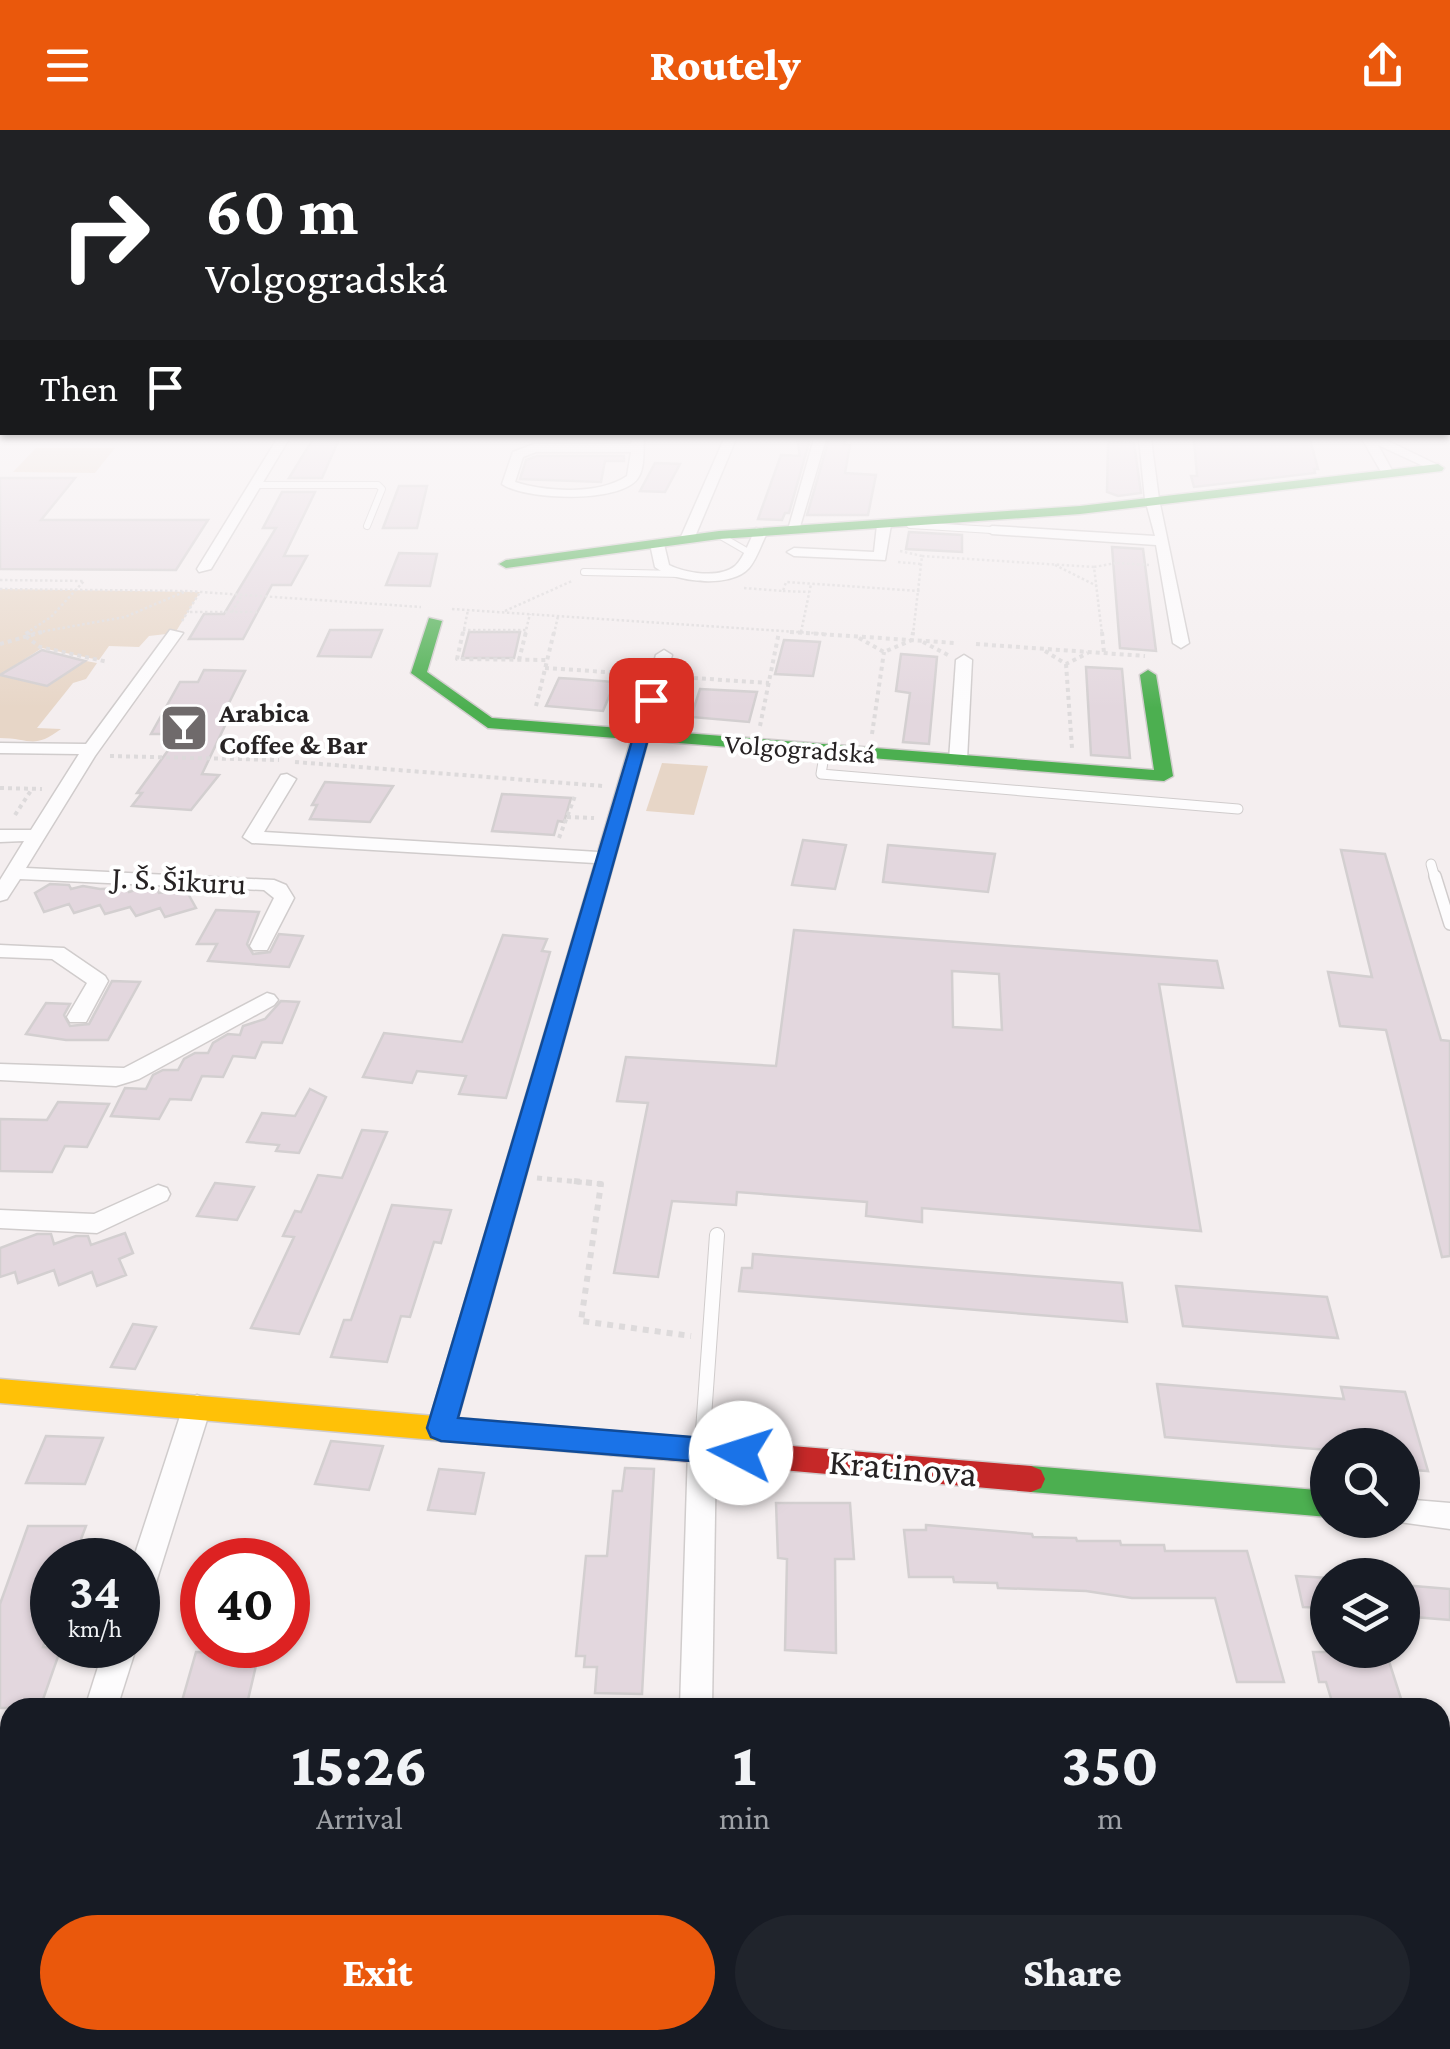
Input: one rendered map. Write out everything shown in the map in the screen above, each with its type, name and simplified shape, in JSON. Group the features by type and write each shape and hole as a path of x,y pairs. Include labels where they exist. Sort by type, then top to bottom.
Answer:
{"street":[{"path":"204,570 229,529"},
{"path":"687,539 691,529"},
{"path":"793,540 796,529"},
{"path":"793,540 865,529"},
{"path":"506,564 761,531 880,557 892,529"},
{"path":"1160,529 1181,643"},
{"path":"992,530 1163,541"},
{"path":"658,544 662,567 681,574 732,573 742,568 761,531"},
{"name":"Volgogradská","path":"438,613 419,673 488,723 1164,776"},
{"path":"0,895 90,752 175,633"},
{"path":"441,1428 664,655"},
{"path":"958,760 964,660"},
{"path":"1153,666 1164,776"},
{"path":"0,748 90,752"},
{"path":"287,779 252,837 606,858"},
{"path":"0,836 37,835"},
{"name":"J. Š. Šikuru","path":"14,873 268,884 279,889 284,898 260,946"},
{"path":"0,951 58,953 98,982 78,1017"},
{"path":"0,1072 116,1078 131,1074 267,1000"},
{"path":"0,1219 97,1224 158,1194"},
{"name":"Kratinova","path":"0,1390 1310,1502"},
{"path":"155,1538 196,1407"},
{"path":"696,1698 702,1450"},
{"path":"1420,1514 1450,1516"},
{"path":"103,1698 113,1668"}],"lane":[{"path":"968,529 992,530"},
{"path":"719,535 750,552"},
{"path":"582,573 681,574"},
{"path":"825,750 821,774 1238,808"},
{"path":"1164,776 1168,803"},
{"path":"1431,864 1450,924"},
{"path":"702,1450 717,1234"}],"path":[{"path":"895,529 898,563 922,564"},
{"path":"900,554 1094,566 1104,653"},
{"path":"912,640 922,556"},
{"path":"1117,563 1168,566"},
{"path":"1052,564 1097,586"},
{"path":"175,633 200,592 204,570"},
{"path":"502,612 582,573"},
{"path":"0,580 84,581 80,590 24,634"},
{"path":"784,590 786,582 920,591"},
{"path":"801,632 811,584"},
{"path":"729,587 809,592"},
{"path":"0,589 186,591 438,613 502,612 1104,653 1153,666"},
{"path":"0,644 24,634 124,617 186,591"},
{"path":"232,612 242,595"},
{"path":"468,610 456,659 548,660"},
{"path":"188,612 256,612"},
{"path":"519,660 530,614"},
{"path":"534,716 558,616"},
{"path":"464,630 526,630"},
{"path":"758,733 780,631"},
{"path":"24,634 40,647 108,662"},
{"path":"856,636 884,652"},
{"path":"884,652 912,640"},
{"path":"1042,649 1066,664"},
{"path":"871,742 884,652"},
{"path":"1066,664 1091,652"},
{"path":"1066,664 1073,756"},
{"path":"90,752 253,758 625,788"},
{"path":"0,788 66,788"},
{"path":"559,838 575,796"},
{"path":"514,1176 600,1184 581,1321 708,1338"}],"shaded area":[{"path":"0,589 200,592 175,633 149,636 139,647 109,646 99,660 42,648 2,674 47,686 86,661 97,663 86,679 73,683 37,728 61,729 31,741 0,738"},
{"path":"662,763 708,766 694,815 646,811"}],"building":[{"path":"0,529 203,529 176,570 0,569"},
{"path":"276,529 297,529 284,556 307,556 291,585 272,585 243,639 189,639 204,614 224,614"},
{"path":"909,532 962,535 962,552 906,549"},
{"path":"1112,547 1143,549 1156,651 1120,648"},
{"path":"399,553 437,554 430,586 386,585"},
{"path":"330,630 382,630 371,657 318,656"},
{"path":"469,632 520,632 514,658 462,658"},
{"path":"784,640 820,642 813,676 775,674"},
{"path":"42,650 85,661 47,686 0,675"},
{"path":"901,654 937,657 929,744 903,742 910,693 896,691"},
{"path":"1086,667 1122,669 1130,758 1091,755"},
{"path":"204,670 245,671 223,715 230,715 202,774 219,775 191,810 132,806 142,793 137,793 180,734 151,734 180,682 198,682"},
{"path":"559,678 615,682 603,711 546,706"},
{"path":"700,689 757,692 749,722 691,717"},
{"path":"325,782 393,786 370,822 310,819 317,805 312,805"},
{"path":"502,794 571,798 564,822 558,821 554,835 492,831"},
{"path":"803,840 846,845 835,889 792,885"},
{"path":"888,845 995,854 988,892 883,882"},
{"path":"1341,850 1385,854 1441,1040 1450,1041 1450,1256 1442,1257 1386,1030 1340,1026 1328,972 1372,977"},
{"path":"50,884 69,885 71,889 126,888 129,892 141,888 157,889 159,893 186,890 196,908 165,917 160,908 136,916 130,907 105,914 100,905 74,913 69,904 44,912 35,893"},
{"path":"216,910 259,912 247,944 253,954 270,952 279,934 303,936 289,967 208,961 217,944 197,944"},
{"path":"794,930 1217,961 1223,988 1159,984 1201,1231 922,1208 922,1222 866,1216 867,1202 737,1192 736,1205 672,1201 658,1277 614,1273 648,1103 617,1101 626,1057 776,1066","holes":["952,971 999,974 1002,1030 953,1027"]},
{"path":"503,935 547,939 542,951 550,952 506,1098 459,1094 466,1076 417,1071 412,1083 363,1077 384,1033 462,1042"},
{"path":"112,981 140,982 108,1040 66,1040 26,1034 46,1003 70,1004 64,1015 70,1026 89,1024"},
{"path":"281,1001 299,1002 282,1043 262,1042 255,1058 233,1056 223,1077 202,1076 191,1100 170,1099 159,1119 111,1116 125,1088 146,1089 153,1075 178,1070 184,1059 195,1053 208,1053 213,1043 228,1034 240,1035 243,1026 265,1019"},
{"path":"310,1089 326,1097 299,1153 276,1151 279,1145 247,1142 262,1113 295,1116"},
{"path":"58,1102 109,1104 87,1147 65,1146 52,1172 0,1171 0,1119 47,1120"},
{"path":"362,1130 387,1132 299,1334 251,1328 294,1237 283,1236 295,1211 301,1212 318,1175 342,1178"},
{"path":"215,1183 254,1187 237,1220 197,1216"},
{"path":"392,1205 451,1210 441,1243 434,1242 410,1317 401,1316 387,1362 331,1357 344,1320 351,1320"},
{"path":"125,1233 133,1253 119,1259 126,1275 97,1286 92,1272 59,1285 54,1270 18,1283 15,1272 0,1277 0,1248 37,1234 51,1234 54,1244 88,1236 91,1245"},
{"path":"753,1254 1122,1283 1127,1322 739,1291 742,1268 752,1268"},
{"path":"1176,1286 1327,1297 1338,1338 1183,1326"},
{"path":"133,1324 156,1327 135,1369 111,1367"},
{"path":"1157,1384 1344,1399 1341,1387 1405,1392 1415,1428 1310,1428 1310,1449 1165,1437"},
{"path":"46,1436 103,1438 85,1484 26,1483"},
{"path":"331,1441 383,1446 369,1490 315,1484"},
{"path":"1420,1444 1428,1471 1420,1470"},
{"path":"625,1468 654,1469 642,1694 595,1693 597,1667 584,1667 585,1656 576,1656 586,1556 607,1556 613,1491 622,1491"},
{"path":"439,1469 484,1473 475,1514 428,1510"},
{"path":"776,1503 850,1503 854,1559 835,1559 836,1653 785,1650 787,1559 778,1558"},
{"path":"926,1525 1077,1541 1120,1541 1121,1545 1164,1545 1165,1551 1247,1551 1284,1682 1237,1682 1215,1598 1132,1598 1086,1591 998,1588 997,1583 954,1582 953,1577 909,1577 904,1530 926,1530"},
{"path":"28,1526 86,1526 81,1538 30,1538 30,1668 54,1668 44,1698 0,1698 0,1604"},
{"path":"1296,1576 1310,1577 1310,1607 1303,1607"},
{"path":"1420,1586 1450,1589 1450,1620 1420,1618"},
{"path":"191,1668 255,1668 248,1698 183,1698"},
{"path":"1316,1668 1391,1668 1401,1698 1331,1698 1326,1682 1319,1682"}],"traffic: fast":[{"path":"506,564 719,535 812,529"},
{"path":"434,621 419,673 488,723 1164,776 1148,675"},
{"path":"1031,1479 1310,1502"}],"traffic: slow":[{"path":"0,1391 611,1443"}],"traffic: jam":[{"path":"611,1443 1031,1479"}],"place":[{"name":"Arabica Coffee & Bar","path":"184,728"}],"route":[{"path":"651,700 441,1428 741,1453"}]}
